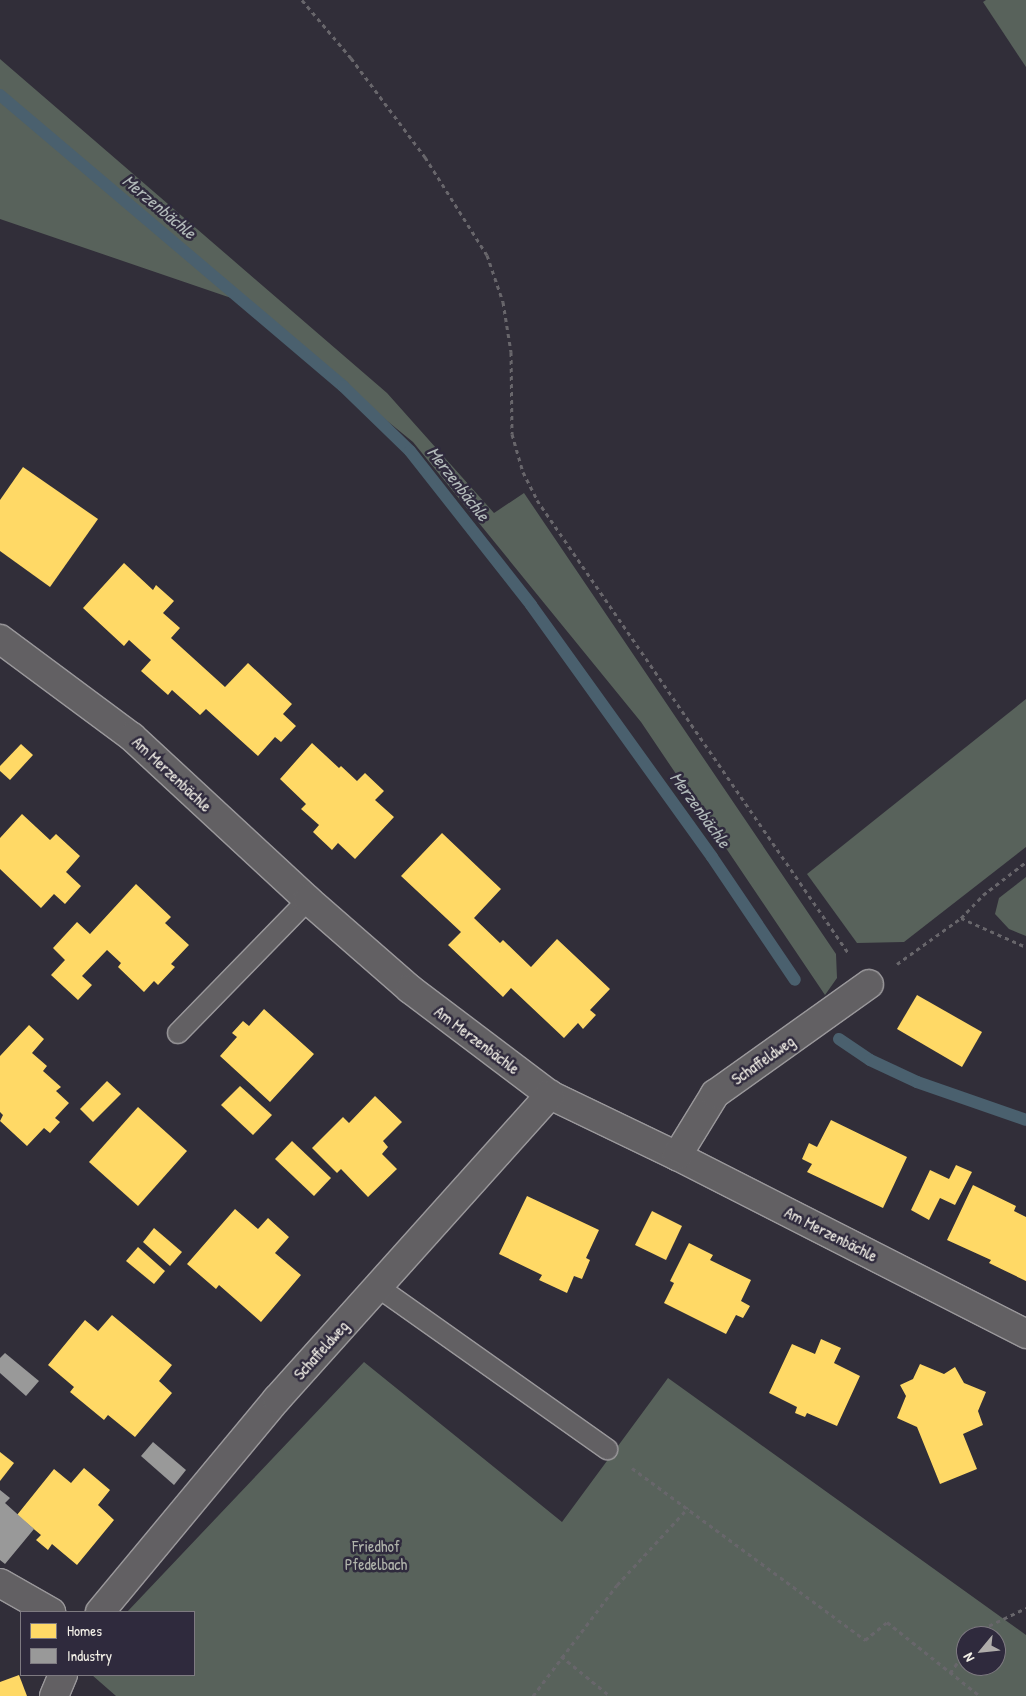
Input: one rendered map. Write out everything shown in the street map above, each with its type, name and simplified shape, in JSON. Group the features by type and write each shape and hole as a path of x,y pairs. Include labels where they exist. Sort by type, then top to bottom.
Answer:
{"street":[{"name":"Am Merzenbächle","path":"0,639 132,737 308,900 410,989 550,1096 677,1156 1026,1334"},
{"name":"Schaffeldweg","path":"677,1156 715,1094 869,984"},
{"name":"Schaffeldweg","path":"101,1611 276,1399 550,1096"},
{"path":"0,1583 49,1611"},
{"path":"54,1696 63,1676"}],"lane":[{"path":"178,1033 308,900"},
{"path":"378,1287 606,1449"}],"path":[{"path":"302,0 351,58 425,157 487,255 504,302 511,352 512,434 523,472 537,500 869,984 961,918 983,895 1026,862"},
{"path":"961,918 1026,947"},
{"path":"606,1449 865,1640 887,1622 980,1696"},
{"path":"533,1696 561,1656 617,1585 688,1508"},
{"path":"986,1626 1026,1608"},
{"path":"561,1656 610,1696"},
{"path":"950,1673 956,1665"}],"green space":[{"path":"986,0 1026,0 1026,67 983,2"},
{"path":"0,59 387,393 494,513 524,493 836,954 837,978 825,995 641,722 413,442 240,301 0,219"},
{"path":"1026,699 1026,847 904,942 857,943 807,874"},
{"path":"1026,877 1026,936 1009,929 995,914 999,898"},
{"name":"Friedhof Pfedelbach","path":"364,1362 562,1522 668,1378 1026,1635 1026,1696 116,1696 93,1676 195,1676 195,1611 128,1611"}],"building: Homes":[{"path":"23,467 98,519 50,587 0,551 0,500"},
{"path":"124,563 153,590 156,585 174,601 163,613 180,628 171,638 225,687 248,663 292,704 283,714 296,726 281,742 275,737 258,756 206,709 200,715 172,690 168,695 141,671 151,660 129,640 124,646 83,608"},
{"path":"312,743 339,768 341,766 357,781 365,773 384,791 375,800 394,817 355,859 338,843 332,850 313,832 319,825 301,809 306,804 280,779"},
{"path":"21,744 33,755 10,780 0,771 0,766"},
{"path":"22,814 50,840 56,834 80,856 66,872 81,886 65,904 54,894 41,908 0,869 0,838"},
{"path":"442,833 501,889 474,918 500,943 503,940 531,967 557,939 610,989 590,1010 596,1015 583,1029 578,1023 564,1038 511,988 503,997 448,945 461,932 401,876"},
{"path":"136,884 171,917 165,923 189,945 171,964 175,967 158,985 154,981 144,992 118,967 121,963 107,950 82,976 92,985 78,1000 51,975 65,960 53,948 77,922 90,934"},
{"path":"917,995 982,1032 962,1067 897,1029"},
{"path":"264,1009 314,1054 270,1102 220,1056 237,1037 232,1033 243,1021 249,1026"},
{"path":"29,1025 44,1039 32,1053 47,1066 43,1071 61,1087 56,1091 69,1103 55,1118 60,1122 50,1133 44,1128 27,1146 0,1121 3,1115 0,1112 0,1056"},
{"path":"107,1081 121,1094 93,1122 80,1109"},
{"path":"240,1086 272,1115 253,1135 221,1105"},
{"path":"375,1096 402,1122 383,1141 388,1147 382,1154 397,1169 368,1197 341,1169 337,1173 312,1148 343,1117 349,1123"},
{"path":"138,1107 187,1151 138,1206 89,1162"},
{"path":"831,1120 907,1157 883,1208 807,1172 812,1164 802,1159 809,1143 817,1147"},
{"path":"292,1141 331,1178 314,1196 275,1159"},
{"path":"956,1165 972,1172 955,1205 940,1198 929,1220 911,1210 930,1170 949,1179"},
{"path":"973,1185 1016,1206 1014,1211 1026,1217 1026,1281 989,1263 991,1260 947,1240"},
{"path":"527,1196 599,1230 586,1258 590,1260 582,1279 574,1276 567,1293 539,1280 542,1275 499,1254"},
{"path":"235,1209 258,1229 268,1218 289,1237 275,1253 301,1275 261,1322 219,1285 216,1289 187,1264"},
{"path":"652,1211 682,1226 666,1260 635,1245"},
{"path":"154,1228 182,1252 170,1266 143,1242"},
{"path":"689,1243 713,1255 710,1260 751,1280 741,1301 750,1306 743,1318 736,1315 726,1334 664,1303 674,1283 670,1281"},
{"path":"138,1247 165,1271 154,1284 126,1261"},
{"path":"112,1315 172,1365 159,1381 172,1393 135,1437 108,1415 104,1420 70,1392 74,1387 48,1365 85,1320 98,1331"},
{"path":"821,1339 841,1348 834,1363 860,1376 837,1426 807,1413 805,1417 795,1413 797,1407 769,1393 792,1344 815,1354"},
{"path":"920,1364 944,1374 955,1367 964,1383 986,1392 978,1411 983,1425 963,1434 977,1469 940,1484 917,1427 897,1418 906,1396 900,1385 913,1379"},
{"path":"0,1452 14,1463 0,1481"},
{"path":"84,1468 110,1490 98,1505 114,1520 77,1565 52,1544 48,1550 36,1540 41,1535 17,1515 54,1469 71,1483"},
{"path":"19,1675 27,1696 0,1696 0,1682"}],"building: Industry":[{"path":"5,1353 39,1381 26,1396 0,1373 0,1358"},
{"path":"153,1442 186,1470 174,1485 141,1456"},
{"path":"0,1490 10,1498 5,1503 34,1529 5,1564 0,1560"}],"waterway":[{"name":"Merzenbächle","path":"0,95 343,386 410,451 531,605 712,857 795,980"},
{"name":"Merzenbächle","path":"839,1039 870,1060 917,1082 1026,1120"}]}
